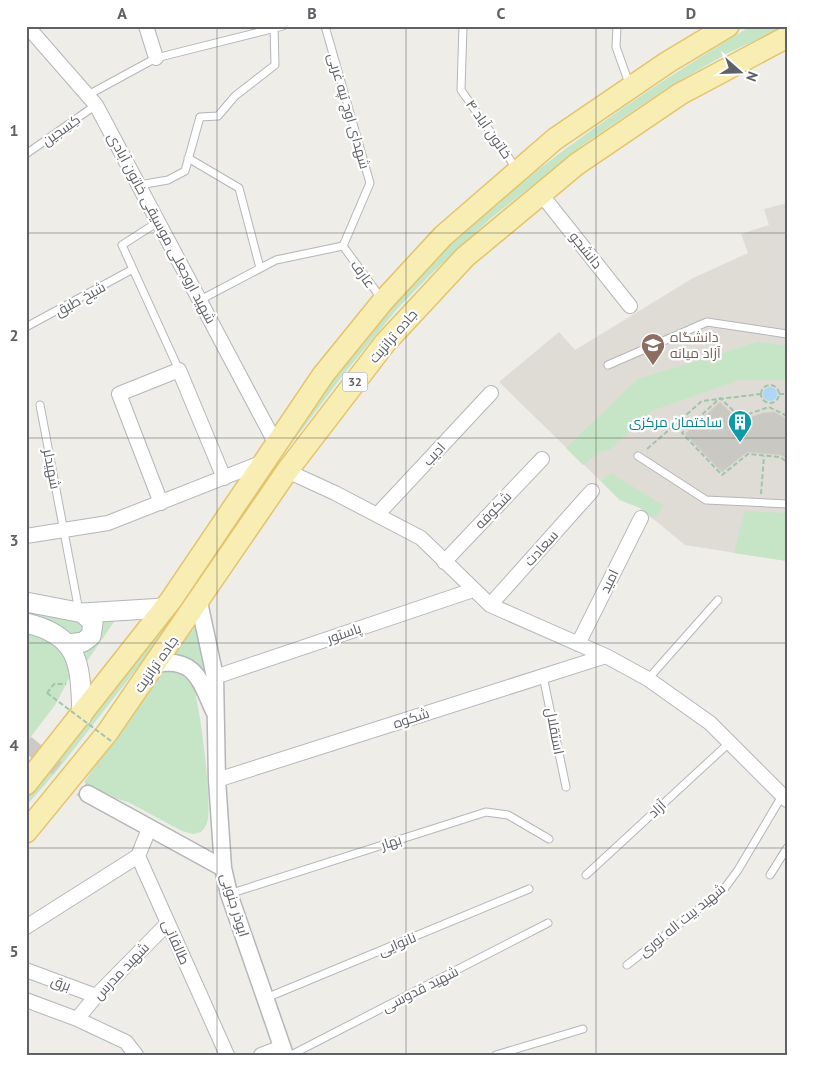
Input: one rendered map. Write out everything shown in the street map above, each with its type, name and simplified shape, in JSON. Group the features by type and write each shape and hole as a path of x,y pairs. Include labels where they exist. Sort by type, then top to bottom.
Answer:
{"main road":[{"name":"جاده ترانزیت","path":"26,784 82,716 164,608 323,375 384,302 443,236 555,139 668,62 728,26"},
{"name":"جاده ترانزیت","path":"26,832 107,734 287,471 391,335 465,257 577,164 680,94 785,37"},
{"path":"26,601 81,613 164,608"},
{"path":"69,644 84,642 92,636 93,623 81,613"},
{"path":"26,623 46,628 69,644 80,681 82,716"}],"street":[{"name":"شهید اروجعلی موسیقی خاتون آبادی","path":"28,26 92,100 276,444"},
{"path":"146,26 156,58"},
{"name":"دانشجو","path":"541,194 630,306"},
{"path":"161,503 119,394 178,370 224,478"},
{"name":"ادیب","path":"377,515 491,393"},
{"name":"شکوفه","path":"444,562 542,459"},
{"path":"26,536 64,532 108,523 263,462"},
{"path":"287,471 421,538 472,590 490,605 606,656 648,679 710,723 785,798"},
{"name":"سعادت","path":"490,605 592,491"},
{"name":"امید","path":"578,644 641,518"},
{"name":"پاستور","path":"215,677 472,590"},
{"name":"ابوذر جنوبی","path":"199,602 215,677 217,780 224,868 229,894 286,1052"},
{"name":"شکوه","path":"217,780 606,656"},
{"path":"156,664 174,661 194,673 217,718"},
{"path":"88,794 224,868"},
{"path":"26,927 138,856 148,828"},
{"name":"طالقانی","path":"138,856 227,1055"},
{"name":"شهید مدرس","path":"76,1019 168,923"},
{"name":"برق","path":"26,970 96,996"},
{"path":"26,1000 76,1019 126,1042 136,1055"},
{"path":"261,1055 286,1052"}],"lane":[{"name":"کِسِجین","path":"26,154 92,100 156,58 283,26"},
{"name":"شهدای اوچ تپه غربی","path":"325,26 370,183 343,246"},
{"name":"خاتون آباد ۴","path":"462,26 461,90 518,171"},
{"path":"617,26 616,47 631,87"},
{"path":"139,186 168,180 184,171 200,117 218,116 235,96 275,65 274,28"},
{"path":"188,158 239,188 260,268"},
{"path":"158,222 122,245 178,370"},
{"path":"200,300 276,260 343,246"},
{"name":"عارف","path":"343,246 384,302"},
{"name":"شیخ طبق","path":"26,327 133,269"},
{"path":"608,365 707,322 787,334"},
{"name":"شهیدلر","path":"40,405 81,613"},
{"path":"638,456 706,500 787,504"},
{"path":"648,679 718,600"},
{"name":"استقلال","path":"544,676 566,787"},
{"name":"آزاد","path":"586,876 729,742"},
{"name":"شهید بیت اله نوری","path":"627,965 724,889 785,798"},
{"name":"بهار","path":"229,894 486,812 508,815 549,839"},
{"path":"770,875 787,848"},
{"name":"نانوایی","path":"266,999 529,890"},
{"name":"شهید قدوسی","path":"286,1052 548,923"},
{"path":"496,1055 583,1029"}],"path":[{"path":"770,385 776,387 778,394 775,400 769,402 763,399 761,394 762,389 770,385"},
{"path":"638,456 702,401 761,394"},
{"path":"778,394 787,394"},
{"path":"720,398 740,417 769,408 787,416"},
{"path":"720,398 682,433 722,475 748,454 780,457 787,462"},
{"path":"769,402 769,408"},
{"path":"761,503 764,456"},
{"path":"54,684 47,693 111,741"}],"shaded area":[{"name":"دانشگاه آزاد میانه","path":"787,203 787,561 685,545 640,508 620,500 499,382 559,332 575,350 693,278 748,253 741,234 769,225 764,209"}],"green space":[{"path":"751,26 787,26 728,53 667,88 584,144 490,219 436,269 397,309 343,375 291,444 173,622 56,772 26,806 26,797 47,775 315,401 362,340 413,281 475,222 550,161 629,104"},
{"path":"758,342 787,346 787,380 739,380 651,411 611,449 600,452 583,465 566,448 638,379"},
{"path":"611,473 664,506 653,519 640,508 620,500 601,481"},
{"path":"745,511 787,513 787,561 734,553"},
{"path":"26,612 77,622 89,632 73,634 55,623 26,615"},
{"path":"198,614 212,685 181,657 170,654"},
{"path":"98,621 114,622 85,664 82,650"},
{"path":"26,631 64,649 71,675 55,705 26,743"},
{"path":"166,667 182,674 191,682 199,712 205,755 208,814 204,829 193,834 182,831 128,802 111,797 84,782"}],"water":[{"path":"770,387 775,389 777,394 775,399 770,401 765,399 763,394 765,389"}],"building":[{"name":"ساختمان مرکزی","path":"720,402 739,421 763,413 774,412 787,419 787,459 781,455 747,452 722,472 685,434"}],"tunnel":[{"path":"26,743 88,794"}],"place":[{"name":"دانشگاه آزاد میانه","path":"653,366"},
{"name":"ساختمان مرکزی","path":"740,443"}]}
